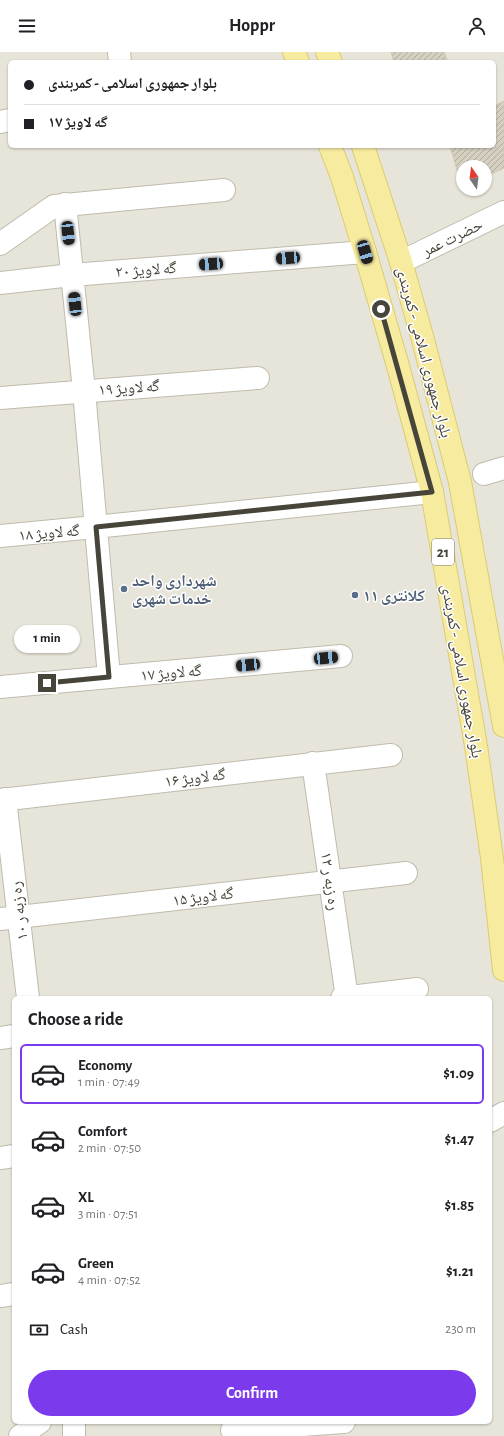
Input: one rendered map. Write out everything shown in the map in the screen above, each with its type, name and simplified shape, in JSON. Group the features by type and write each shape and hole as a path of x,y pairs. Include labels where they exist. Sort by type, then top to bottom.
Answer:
{"main road":[{"name":"بلوار جمهوری اسلامی - کمربندی","path":"331,148 342,177 365,252 432,492 476,746 492,858 504,970"},
{"name":"بلوار جمهوری اسلامی - کمربندی","path":"364,148 401,262 460,482 504,726"}],"street":[{"path":"0,244 54,206 224,190"},
{"path":"65,204 84,391 109,677"},
{"name":"حضرت عمر","path":"401,262 504,212"},
{"name":"گه لاویژ ۲۰","path":"0,283 72,275 365,252"},
{"name":"۱۹ گه لاویژ","path":"0,398 258,378"},
{"name":"گه لاویژ ۱۸","path":"0,536 432,492"},
{"name":"گه لاویژ ۱۷","path":"0,687 341,656"},
{"name":"۱۶ گه لاویژ","path":"3,800 391,755"},
{"name":"ره زبه ر ۱۲","path":"313,764 347,996"},
{"name":"ره زبه ر ۱۰","path":"3,800 9,918 28,996"},
{"name":"گه لاویژ ۱۵","path":"9,918 406,873"},
{"path":"363,996 417,989"},
{"path":"0,1038 12,1036"},
{"path":"492,1120 504,1113"},
{"path":"0,1158 12,1156"},
{"path":"0,1296 12,1294"},
{"path":"20,1436 37,1424"},
{"path":"74,1424 74,1436"},
{"path":"232,1429 312,1424"}],"shaded area":[{"path":"0,52 504,52 504,1436 0,1436"}],"building":[{"path":"391,52 444,52 447,60 393,60"},
{"path":"504,101 504,168 492,174 492,160 456,160 456,167 451,148 496,148 496,105"}],"place":[{"name":"شهرداری واحد خدمات شهری","path":"124,589"},
{"name":"کلانتری ۱۱","path":"355,595"}],"route":[{"path":"47,683 109,677 96,527 432,492 381,309"}]}
